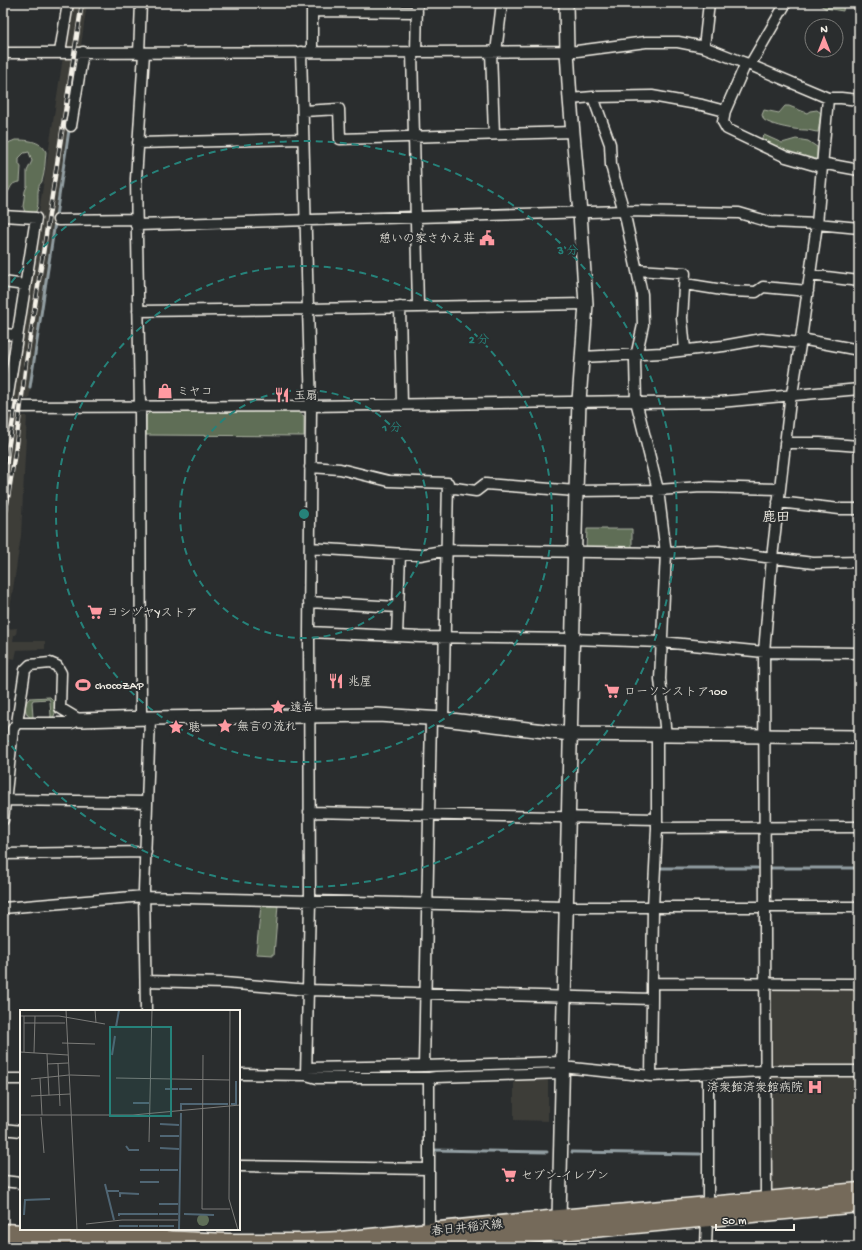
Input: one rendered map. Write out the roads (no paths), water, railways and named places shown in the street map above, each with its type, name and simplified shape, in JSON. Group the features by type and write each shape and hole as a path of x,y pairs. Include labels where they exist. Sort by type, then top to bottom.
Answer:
{"main road":[{"name":"春日井稲沢線","path":"3,1232 149,1234 228,1242 310,1242 340,1240 428,1241 558,1232 707,1212 766,1200 859,1191"},
{"name":"春日井稲沢線","path":"707,1212 859,1204"},
{"name":"春日井稲沢線","path":"402,1247 428,1241"},
{"path":"3,1244 65,1247"}],"street":[{"path":"60,52 68,3"},
{"path":"141,3 142,53 136,179 136,222 148,802 145,897 146,1010"},
{"path":"494,134 493,52 502,3"},
{"path":"558,1232 574,552 579,401 586,304 570,99 566,3"},
{"path":"704,47 709,3"},
{"path":"786,3 748,64 725,111 723,122 727,129 786,156 821,165 859,170"},
{"path":"312,52 312,7 417,8 414,52 414,137 418,306"},
{"path":"3,53 577,51 646,42 678,42 704,47 828,98 859,100"},
{"path":"71,126 83,52"},
{"path":"301,52 311,406 309,602 310,902 306,1072"},
{"path":"570,99 652,96 702,105 725,111"},
{"path":"594,97 610,144 611,165 624,211 642,294 643,325 639,349 636,354 637,402 658,490 666,553 660,679 661,735 653,908 651,1076"},
{"path":"766,1200 764,652 772,558 790,401 794,388 817,224 828,98"},
{"path":"303,111 340,109 340,139 573,132"},
{"path":"138,143 303,139"},
{"path":"58,220 136,222 306,221 624,211 738,213 770,222 859,228"},
{"path":"3,216 36,218 4,407 311,406 579,401 720,402 859,389"},
{"path":"637,270 685,273 682,318 685,350"},
{"path":"810,275 859,281"},
{"path":"3,282 25,285"},
{"path":"685,284 729,292 756,292 763,287 808,291"},
{"path":"138,311 586,304"},
{"path":"400,307 402,405"},
{"path":"3,334 17,334"},
{"path":"582,357 685,350 723,346 762,339 801,341 859,350"},
{"path":"785,443 820,443 859,446"},
{"path":"310,467 340,469 389,481 448,483 445,637 429,814 424,1066"},
{"path":"448,489 454,488 476,491 485,484 576,491 658,490 701,487 780,489"},
{"path":"778,502 840,509 859,509"},
{"path":"310,548 420,555 447,550 666,553 718,551 813,563 859,562"},
{"path":"397,636 400,554"},
{"path":"309,602 398,607"},
{"path":"309,632 397,636 662,642 764,652 859,653"},
{"path":"3,820 13,729 17,723 26,670 30,665 50,663 57,666 61,673 60,708 54,723"},
{"path":"60,708 80,720"},
{"path":"17,723 72,723 80,720 146,718 378,715 437,719 570,734 859,737"},
{"path":"5,800 148,802"},
{"path":"309,812 568,817 657,823 765,827 859,827"},
{"path":"3,854 146,852"},
{"path":"3,908 145,897 566,908 859,908"},
{"path":"146,981 224,983 309,990 652,999"},
{"path":"652,983 859,984"},
{"path":"240,1074 424,1066 562,1067 651,1076 765,1071 859,1071"},
{"path":"306,1072 317,1078 429,1078 562,1067"},
{"path":"706,1247 708,1073"},
{"path":"428,1241 429,1078"},
{"path":"3,1079 20,1079"},
{"path":"3,1129 20,1131"},
{"path":"240,1166 429,1169"},
{"path":"3,1181 20,1183"}],"waterway":[{"path":"30,387 69,130"},
{"path":"770,658 781,658"},
{"path":"789,658 823,658"},
{"path":"660,868 757,868"},
{"path":"771,868 859,868"},
{"path":"461,1070 546,1069"},
{"path":"713,1088 713,1128"},
{"path":"433,1150 547,1152"},
{"path":"572,1152 700,1154"}],"railway":[{"path":"3,530 15,452 26,363 82,3"},
{"path":"3,491 16,402"}],"place":[{"name":"憩いの家さかえ荘","path":"487,238"},
{"name":"ミヤコ","path":"165,391"},
{"name":"玉扇","path":"282,395"},
{"name":"ヨシヅヤYストア","path":"95,612"},
{"name":"兆屋","path":"336,681"},
{"name":"chocoZAP","path":"83,685"},
{"name":"ローソンストア100","path":"612,691"},
{"name":"遠音","path":"278,707"},
{"name":"無言の流れ","path":"225,726"},
{"name":"聴","path":"176,727"},
{"name":"済衆館済衆館病院","path":"815,1087"},
{"name":"セブン-イレブン","path":"509,1175"}],"district":[{"name":"鹿田","path":"776,516"}]}
